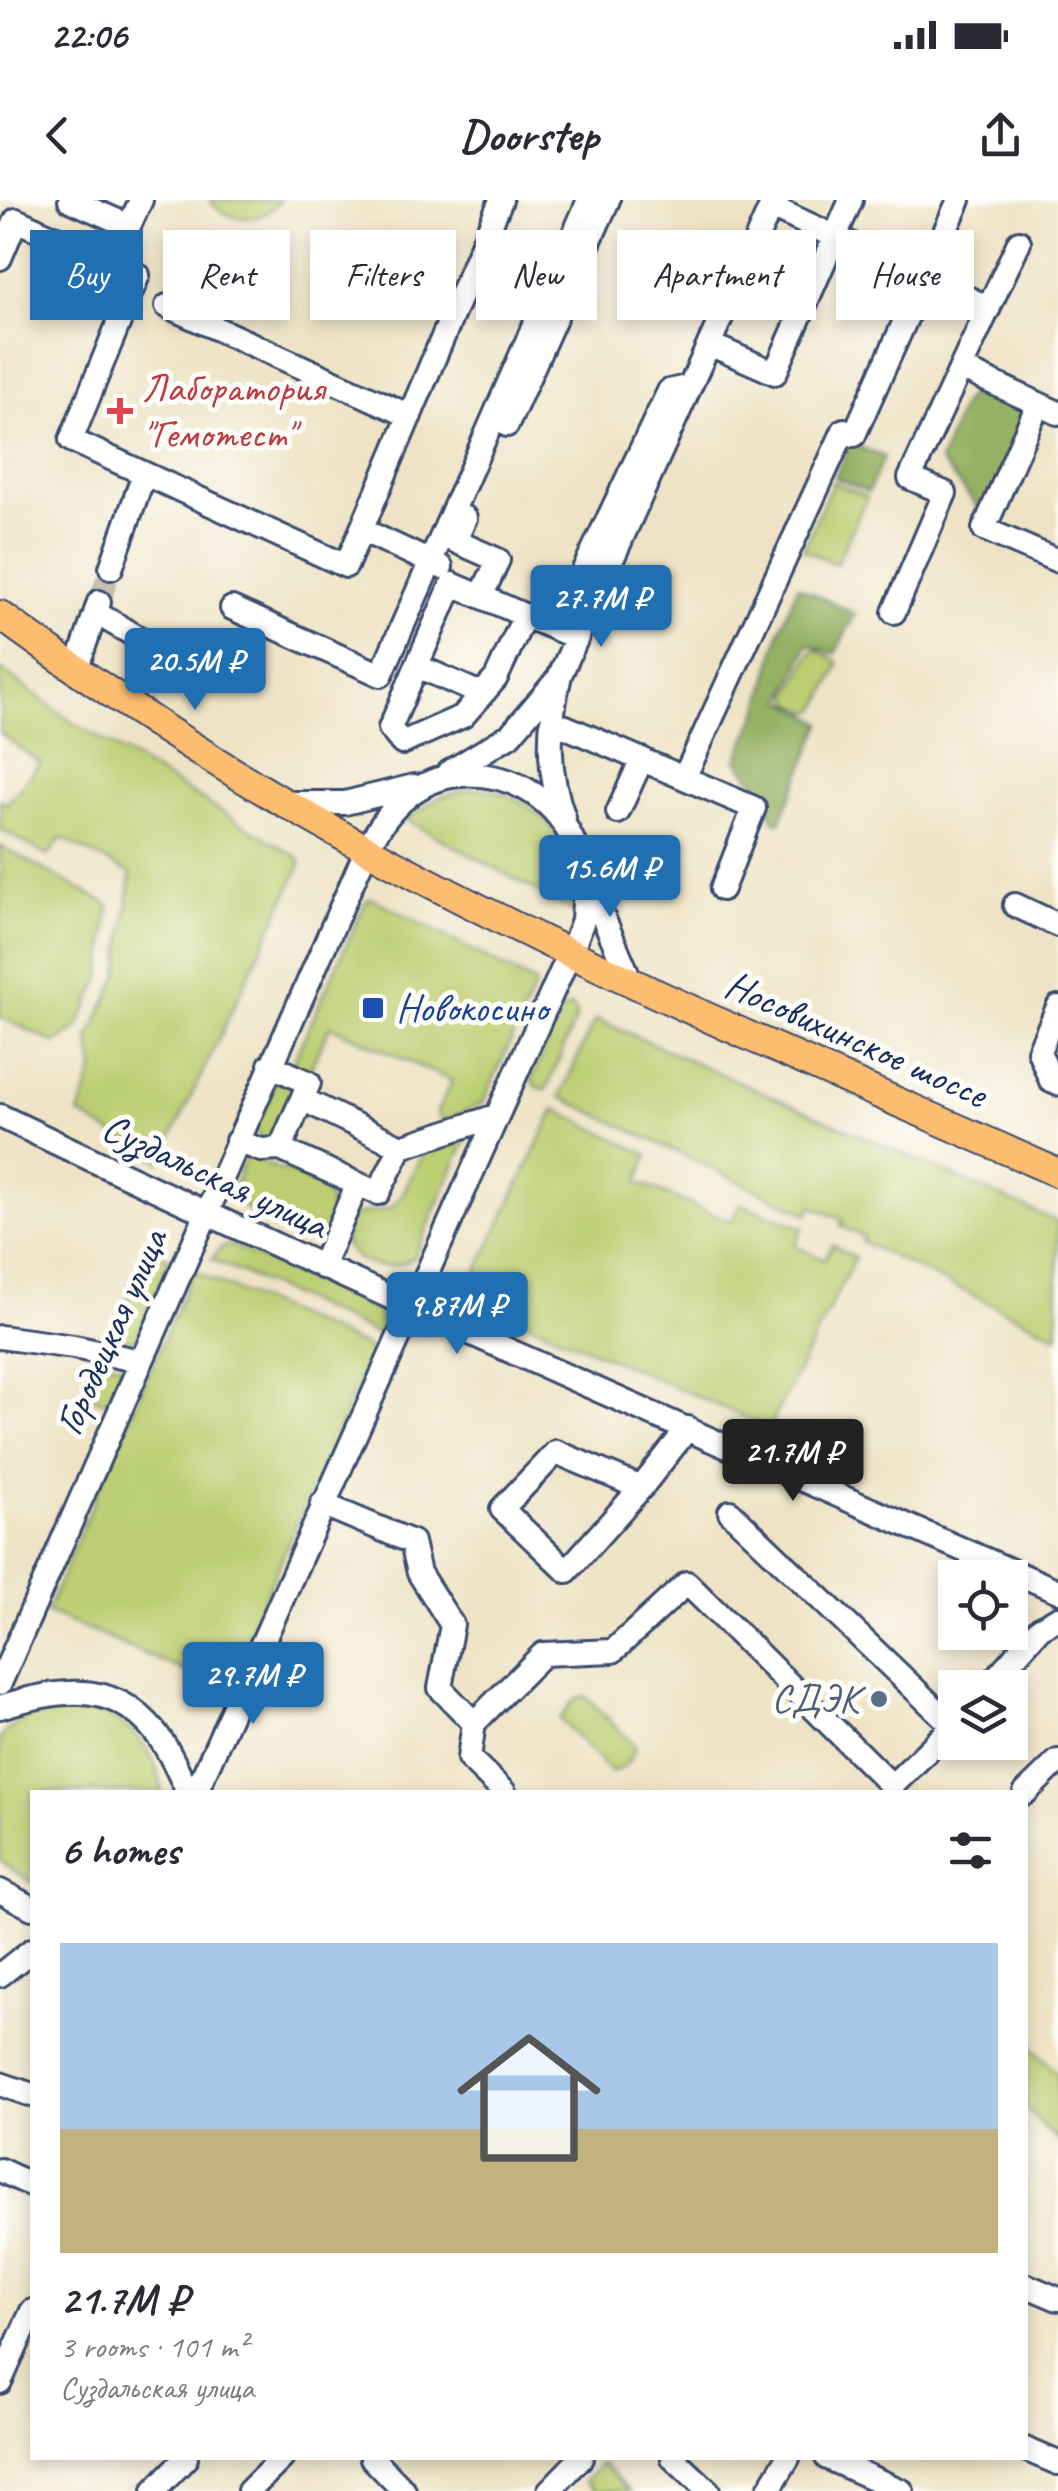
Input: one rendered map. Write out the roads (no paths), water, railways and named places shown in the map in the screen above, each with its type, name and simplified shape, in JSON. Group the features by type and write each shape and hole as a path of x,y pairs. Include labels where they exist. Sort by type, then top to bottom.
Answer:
{"main road":[{"name":"Носовихинское шоссе","path":"0,615 76,670 285,803 367,849 632,982 1058,1173"}],"street":[{"path":"70,200 130,226 141,200"},
{"path":"0,258 16,220 138,274 71,440 346,566 502,200"},
{"path":"232,608 381,674 589,200"},
{"path":"486,586 498,560 455,541 608,200"},
{"path":"710,344 775,373 851,200"},
{"path":"945,230 959,200"},
{"path":"433,781 510,735 536,709 560,675 772,204 834,237"},
{"path":"894,612 945,493 910,478 1019,242"},
{"path":"974,301 990,308"},
{"path":"199,320 410,416"},
{"path":"685,776 844,430 854,435 905,320"},
{"path":"961,368 1048,409 984,528 1058,561"},
{"path":"111,568 144,474"},
{"path":"362,530 579,633"},
{"path":"525,615 496,678 464,716 402,743 390,728 452,584 579,633"},
{"path":"76,670 98,607 170,656"},
{"path":"417,666 474,691 485,691"},
{"path":"560,675 552,720 552,776 585,875 632,982"},
{"path":"552,720 754,808 722,889"},
{"path":"618,812 642,759"},
{"path":"285,803 345,803 472,774 513,782 550,806 572,838"},
{"name":"Городецкая улица","path":"0,1683 367,849 387,815 433,781"},
{"path":"197,1790 570,952 583,920 585,875"},
{"path":"1015,906 1058,925"},
{"path":"1058,1008 1039,1052 1051,1081 1058,1084"},
{"path":"270,1065 309,1083 280,1149"},
{"path":"302,1099 401,1147 496,1116"},
{"name":"Суздальская улица","path":"0,1116 411,1307 1058,1591"},
{"path":"237,1140 262,1150 280,1149 378,1193 401,1147"},
{"path":"322,1267 357,1185"},
{"path":"0,1336 140,1361"},
{"path":"642,1488 556,1452 502,1509 567,1571 642,1488 688,1428"},
{"path":"322,1504 412,1542 419,1573 452,1625 440,1688 474,1723"},
{"path":"730,1512 938,1710"},
{"path":"502,1790 469,1758 474,1723 543,1654 613,1651 687,1584 889,1790 938,1741"},
{"path":"1003,1670 1040,1628 1058,1618"},
{"path":"0,1711 36,1696 72,1691 113,1700 149,1724 187,1790"},
{"path":"173,1761 180,1790"},
{"path":"1028,1790 1058,1761"},
{"path":"0,1891 30,1907"},
{"path":"0,1976 30,1952"},
{"path":"0,2084 30,2094"},
{"path":"0,2170 30,2184"},
{"path":"1028,2285 1058,2299"},
{"path":"0,2382 30,2316"},
{"path":"1028,2449 1058,2463"},
{"path":"154,2491 184,2460"},
{"path":"249,2491 280,2460"},
{"path":"374,2460 404,2491"},
{"path":"549,2491 580,2460"},
{"path":"675,2460 708,2491"},
{"path":"768,2491 787,2460"},
{"path":"832,2460 902,2491"}],"tunnel":[{"path":"100,600 111,568"}],"place":[{"name":"Лаборатория \"Гемотест\"","path":"120,411"},
{"name":"Новокосино","path":"373,1008"},
{"name":"СДЭК","path":"879,1699"}]}
